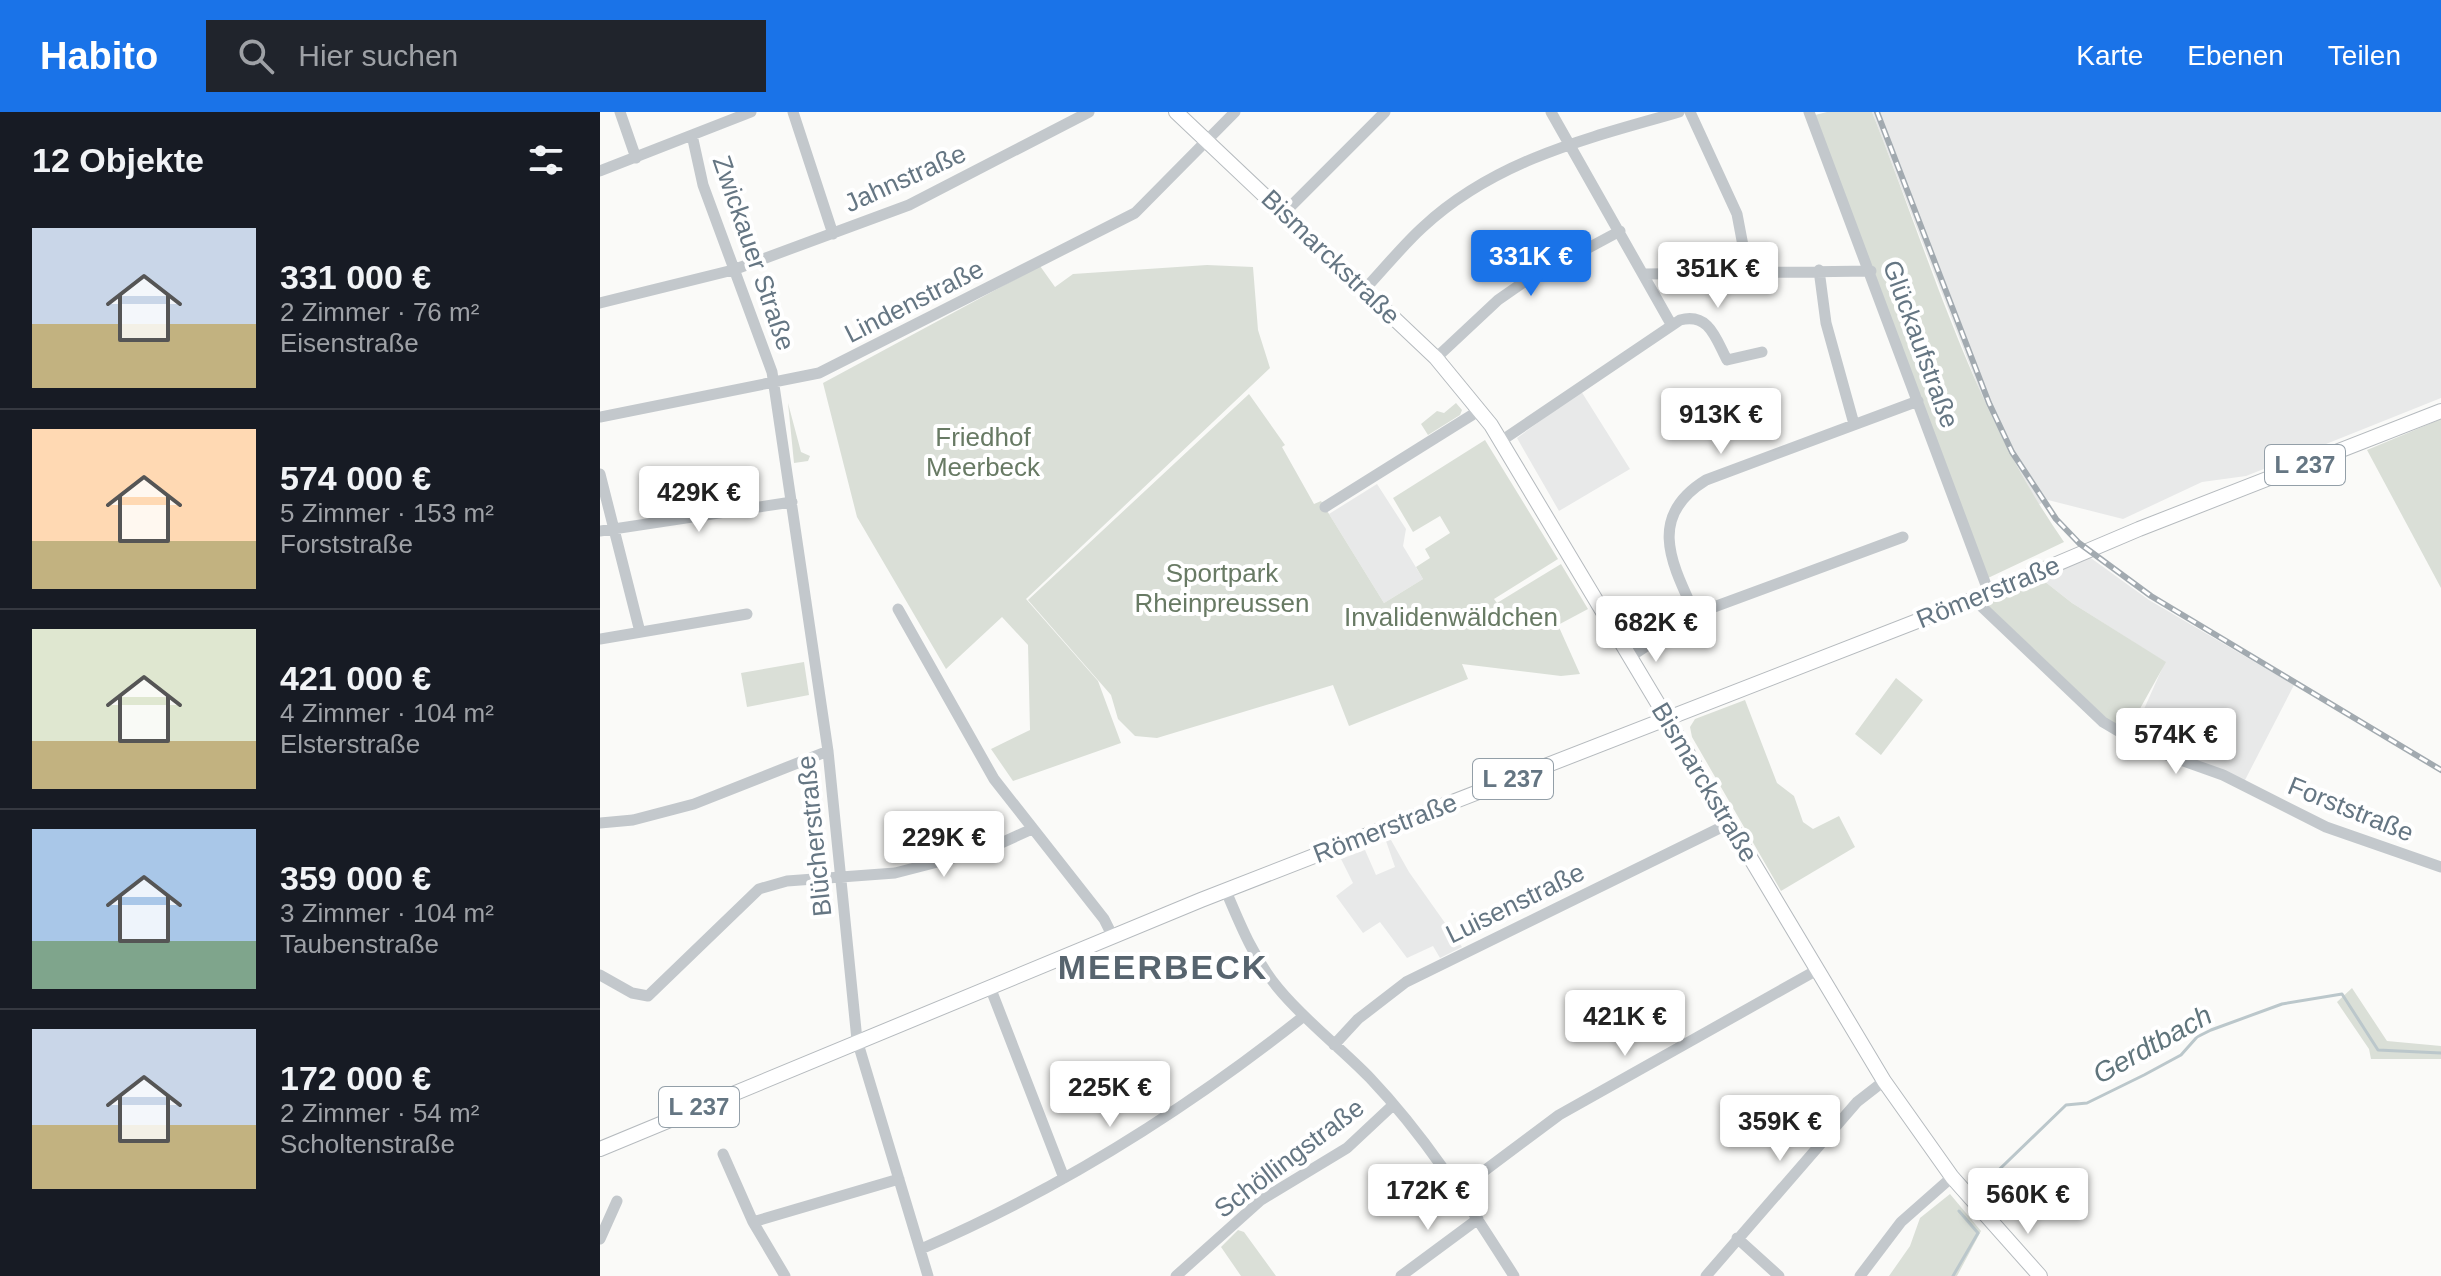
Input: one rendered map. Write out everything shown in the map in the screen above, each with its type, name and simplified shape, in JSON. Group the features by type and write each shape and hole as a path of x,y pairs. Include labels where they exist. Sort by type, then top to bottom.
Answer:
{"main road":[{"name":"Bismarckstraße","path":"1176,112 1436,358 1480,410 1884,1081 1952,1177 2040,1276"},
{"name":"Römerstraße","path":"600,1149 857,1040 1226,891 1984,595 2441,411"}],"street":[{"path":"620,112 636,158"},
{"path":"600,171 692,135 731,116 751,112"},
{"path":"793,112 833,234"},
{"name":"Jahnstraße","path":"600,303 733,270 909,205 1089,112"},
{"name":"Lindenstraße","path":"600,417 775,385 819,373 1135,213 1235,112"},
{"path":"1284,213 1385,112"},
{"path":"1551,112 1671,324"},
{"path":"1364,290 1423,226 1481,183 1569,144 1679,112"},
{"path":"1690,112 1737,214 1748,272"},
{"name":"Glückaufstraße","path":"1809,112 1871,271 1984,595"},
{"name":"Zwickauer Straße","path":"692,135 703,185 775,385"},
{"path":"1436,358 1498,300 1521,284 1620,231"},
{"path":"1819,270 1826,323 1854,424"},
{"path":"1645,274 1871,271"},
{"path":"1501,441 1671,324 1688,318 1701,319 1711,330 1727,360 1762,352"},
{"name":"Blücherstraße","path":"775,385 828,751 857,1040 928,1276"},
{"path":"1695,614 1675,571 1668,545 1673,517 1683,499 1706,480 1918,401"},
{"path":"1325,507 1480,410"},
{"path":"600,474 640,632"},
{"path":"600,531 792,502"},
{"path":"1630,657 1695,614 1903,537"},
{"name":"Forststraße","path":"1984,595 1982,607 2103,722 2126,738 2223,775 2326,827 2441,867"},
{"path":"898,609 994,779 1104,919 1113,937"},
{"path":"600,639 747,614"},
{"path":"600,823 633,820 694,804 828,751"},
{"name":"Luisenstraße","path":"1334,1045 1380,1001 1433,967 1730,823"},
{"path":"600,975 632,993 648,996 759,889 787,881 842,879 944,862 988,849 1032,829"},
{"path":"1226,891 1254,954 1304,1016 1369,1077 1393,1105 1460,1189 1514,1276"},
{"path":"1460,1189 1559,1115 1817,970"},
{"path":"990,987 1064,1178"},
{"path":"921,1249 993,1218 1064,1178 1248,1061 1304,1016"},
{"path":"1706,1276 1857,1102 1884,1081"},
{"name":"Schöllingstraße","path":"1176,1276 1261,1200 1347,1148 1393,1105"},
{"path":"723,1154 753,1222 785,1276"},
{"path":"1860,1276 1901,1222 1952,1177"},
{"path":"753,1222 899,1179"},
{"path":"600,1239 617,1201"},
{"path":"1401,1276 1478,1219"},
{"path":"1737,1238 1779,1276"}],"shaded area":[{"path":"1872,112 2441,112 2441,398 2246,476 2202,482 2123,519 2048,500 2038,505 1987,410"},
{"path":"1581,391 1630,469 1559,511 1517,438"},
{"path":"1377,484 1406,529 1403,546 1423,579 1384,603 1329,514"},
{"path":"2088,556 2149,600 2294,685 2244,782 2132,736 2165,662 2072,603 2039,577"},
{"path":"1391,840 1409,872 1462,947 1440,958 1433,946 1407,958 1380,922 1363,933 1336,896 1353,883 1341,859 1365,850 1376,875 1395,867 1386,841"}],"green space":[{"path":"1872,112 1934,278 1979,387 2032,492 2064,542 1988,578 1815,115"},
{"name":"Friedhof Meerbeck","path":"1207,265 1253,267 1258,330 1270,368 1026,599 1098,681 1121,743 1013,781 991,749 1030,730 1028,645 1002,617 946,669 857,517 823,383 1040,266 1055,287 1073,274"},
{"name":"Sportpark Rheinpreussen","path":"1249,394 1285,445 1282,447 1314,504 1321,501 1384,603 1423,579 1416,567 1430,558 1425,549 1450,533 1440,516 1413,532 1393,498 1485,440 1558,559 1494,599 1497,603 1561,564 1588,609 1558,625 1580,674 1561,676 1462,664 1468,679 1349,726 1333,685 1157,738 1135,736 1118,719 1111,695 1028,600"},
{"path":"788,403 801,452 810,456 808,461 794,463"},
{"path":"1456,403 1462,410 1460,415 1428,435 1421,424 1437,411 1444,413"},
{"path":"2441,419 2441,588 2367,450"},
{"path":"2039,577 2072,603 2166,662 2127,732 2106,718 1986,604 1988,600"},
{"path":"804,662 809,695 747,707 741,673"},
{"path":"1896,678 1923,700 1881,755 1855,734"},
{"path":"1745,700 1777,783 1794,796 1803,822 1813,829 1839,816 1855,847 1781,891 1692,737 1690,727 1695,719"},
{"path":"2352,988 2387,1041 2441,1046 2441,1059 2371,1059 2369,1049 2337,1002"},
{"path":"1950,1194 1981,1231 1957,1276 1889,1276 1910,1246 1920,1218"},
{"path":"1238,1230 1244,1232 1276,1276 1241,1276 1221,1247"}],"waterway":[{"name":"Gerdtbach","path":"1979,1189 2066,1105 2087,1103 2181,1055 2197,1037 2282,1004 2342,994 2378,1050 2441,1053"},
{"name":"Gerdtbach","path":"1953,1276 1978,1233 1959,1211"}],"railway":[{"path":"1877,112 1989,403 2012,452 2056,519 2079,543 2151,596 2441,770"}],"district":[{"name":"MEERBECK","path":"1163,967"}],"park label":[{"name":"Invalidenwäldchen","path":"1451,617"}]}
